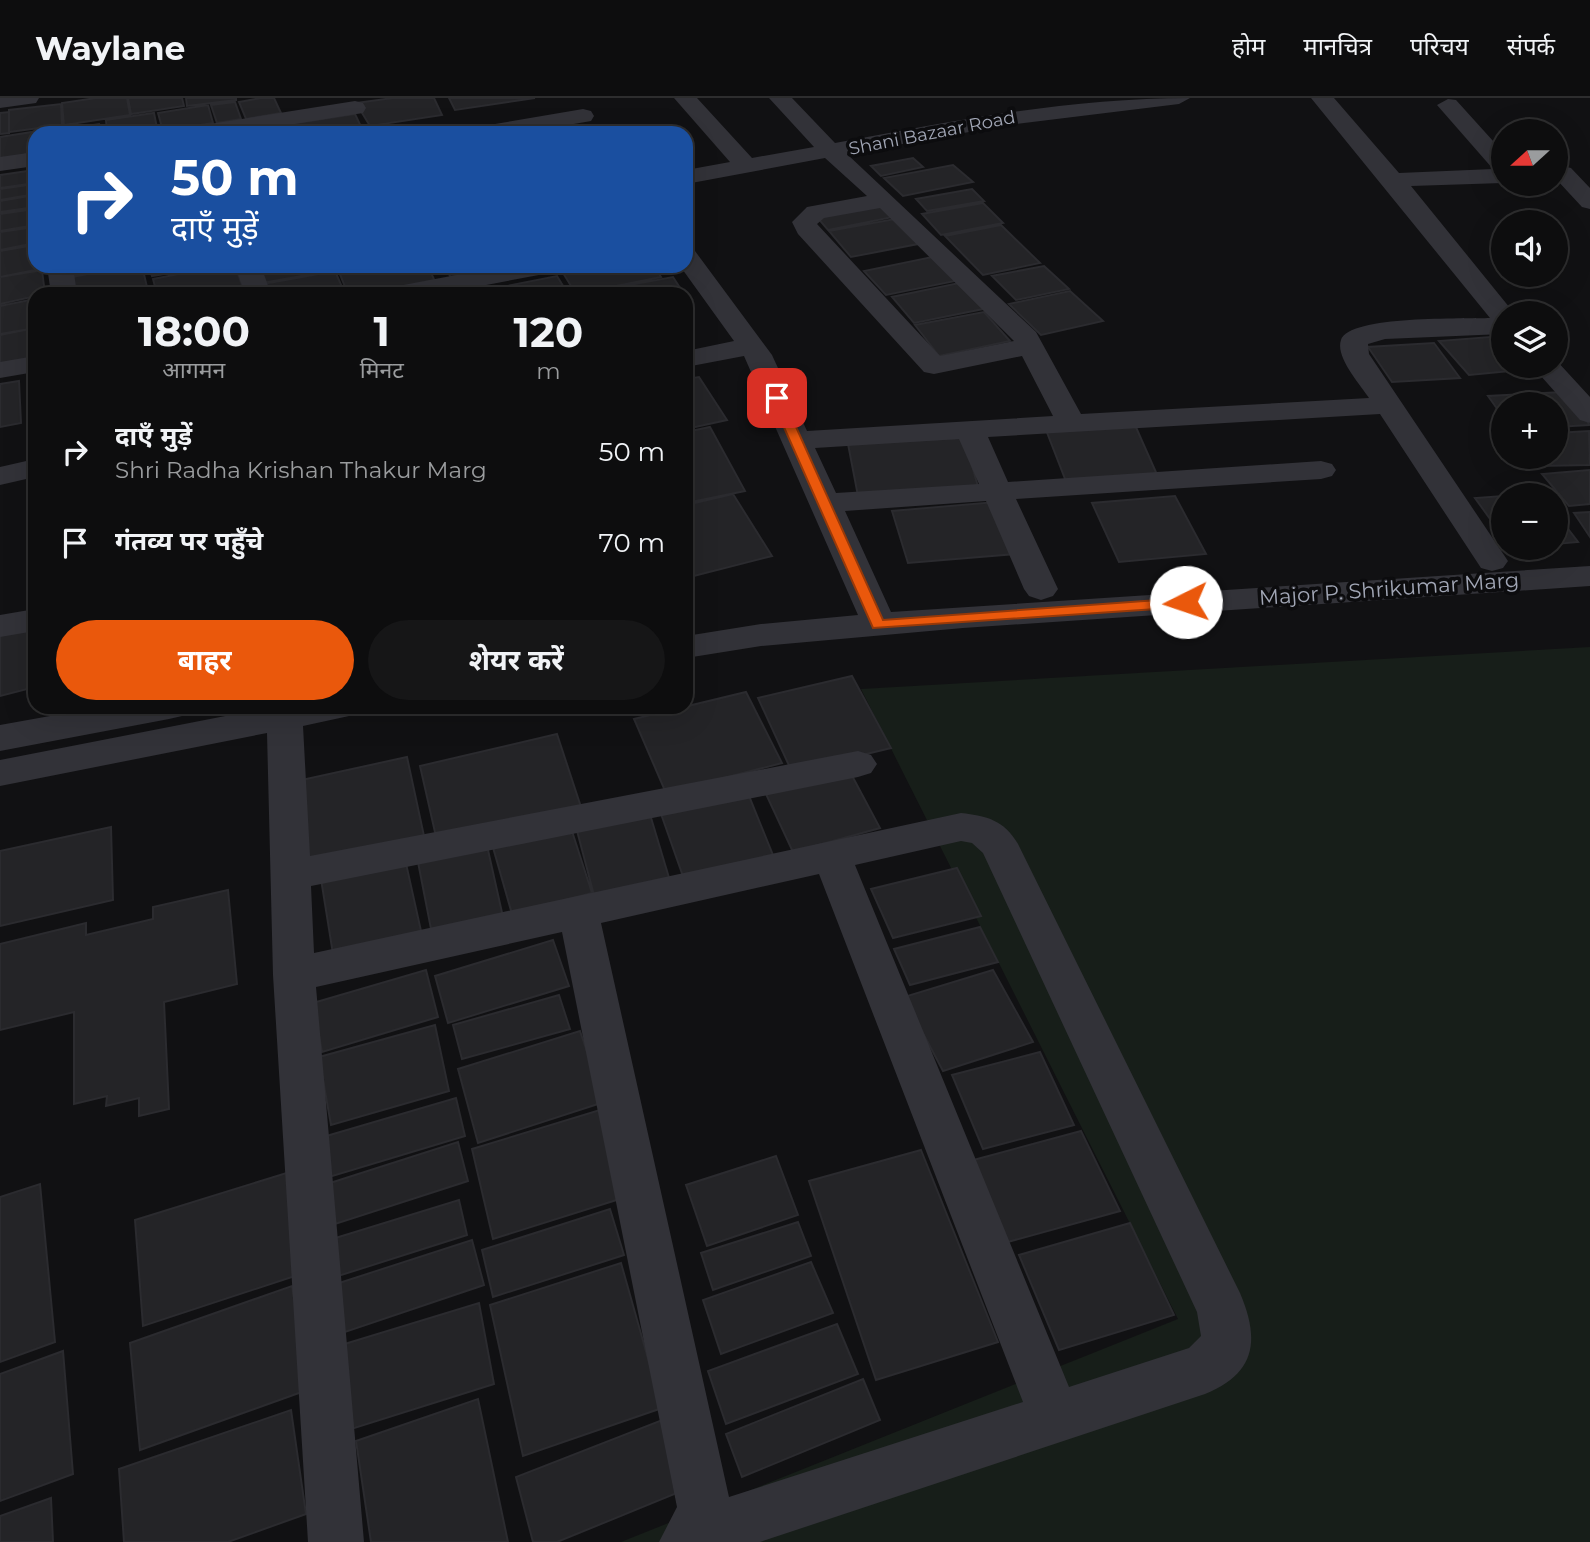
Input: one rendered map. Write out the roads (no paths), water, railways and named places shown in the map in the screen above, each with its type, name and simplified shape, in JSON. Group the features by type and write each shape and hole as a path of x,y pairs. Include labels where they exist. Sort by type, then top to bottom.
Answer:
{"street":[{"path":"0,102 28,98"},
{"path":"570,98 589,125"},
{"path":"685,98 747,167"},
{"path":"780,98 831,152 885,200 1026,338 1072,424"},
{"name":"Shani Bazaar Road","path":"693,176 1008,118 1179,98"},
{"path":"1322,98 1393,180 1491,302"},
{"path":"233,126 353,103 364,126"},
{"path":"1448,105 1491,153"},
{"path":"0,164 28,160"},
{"path":"1568,174 1590,173"},
{"path":"1393,180 1491,176"},
{"path":"1568,181 1590,202"},
{"path":"885,200 816,212 804,222 807,229 934,366 1029,346"},
{"path":"693,266 751,345 797,440 874,613"},
{"path":"412,287 434,276 466,273"},
{"path":"1491,326 1367,332 1354,340 1355,354 1492,561"},
{"path":"693,357 751,345"},
{"path":"0,370 28,364"},
{"path":"1559,378 1585,403"},
{"path":"797,440 1388,405"},
{"path":"970,430 1041,589"},
{"path":"0,476 28,470"},
{"path":"825,503 1321,470"},
{"name":"Major P. Shrikumar Marg","path":"693,646 874,613 1041,589 1590,553"},
{"name":"Major P. Shrikumar Marg","path":"693,621 763,611 874,613 1590,576"},
{"path":"0,626 28,621"},
{"path":"0,773 300,714"},
{"path":"0,738 80,715"},
{"path":"285,717 294,975 336,1542"},
{"path":"290,875 858,764"},
{"path":"294,975 961,827 984,830 998,844 1222,1310 1228,1345 1205,1368 692,1538"},
{"path":"832,857 1055,1418"},
{"path":"579,913 704,1507 692,1538"}]}
